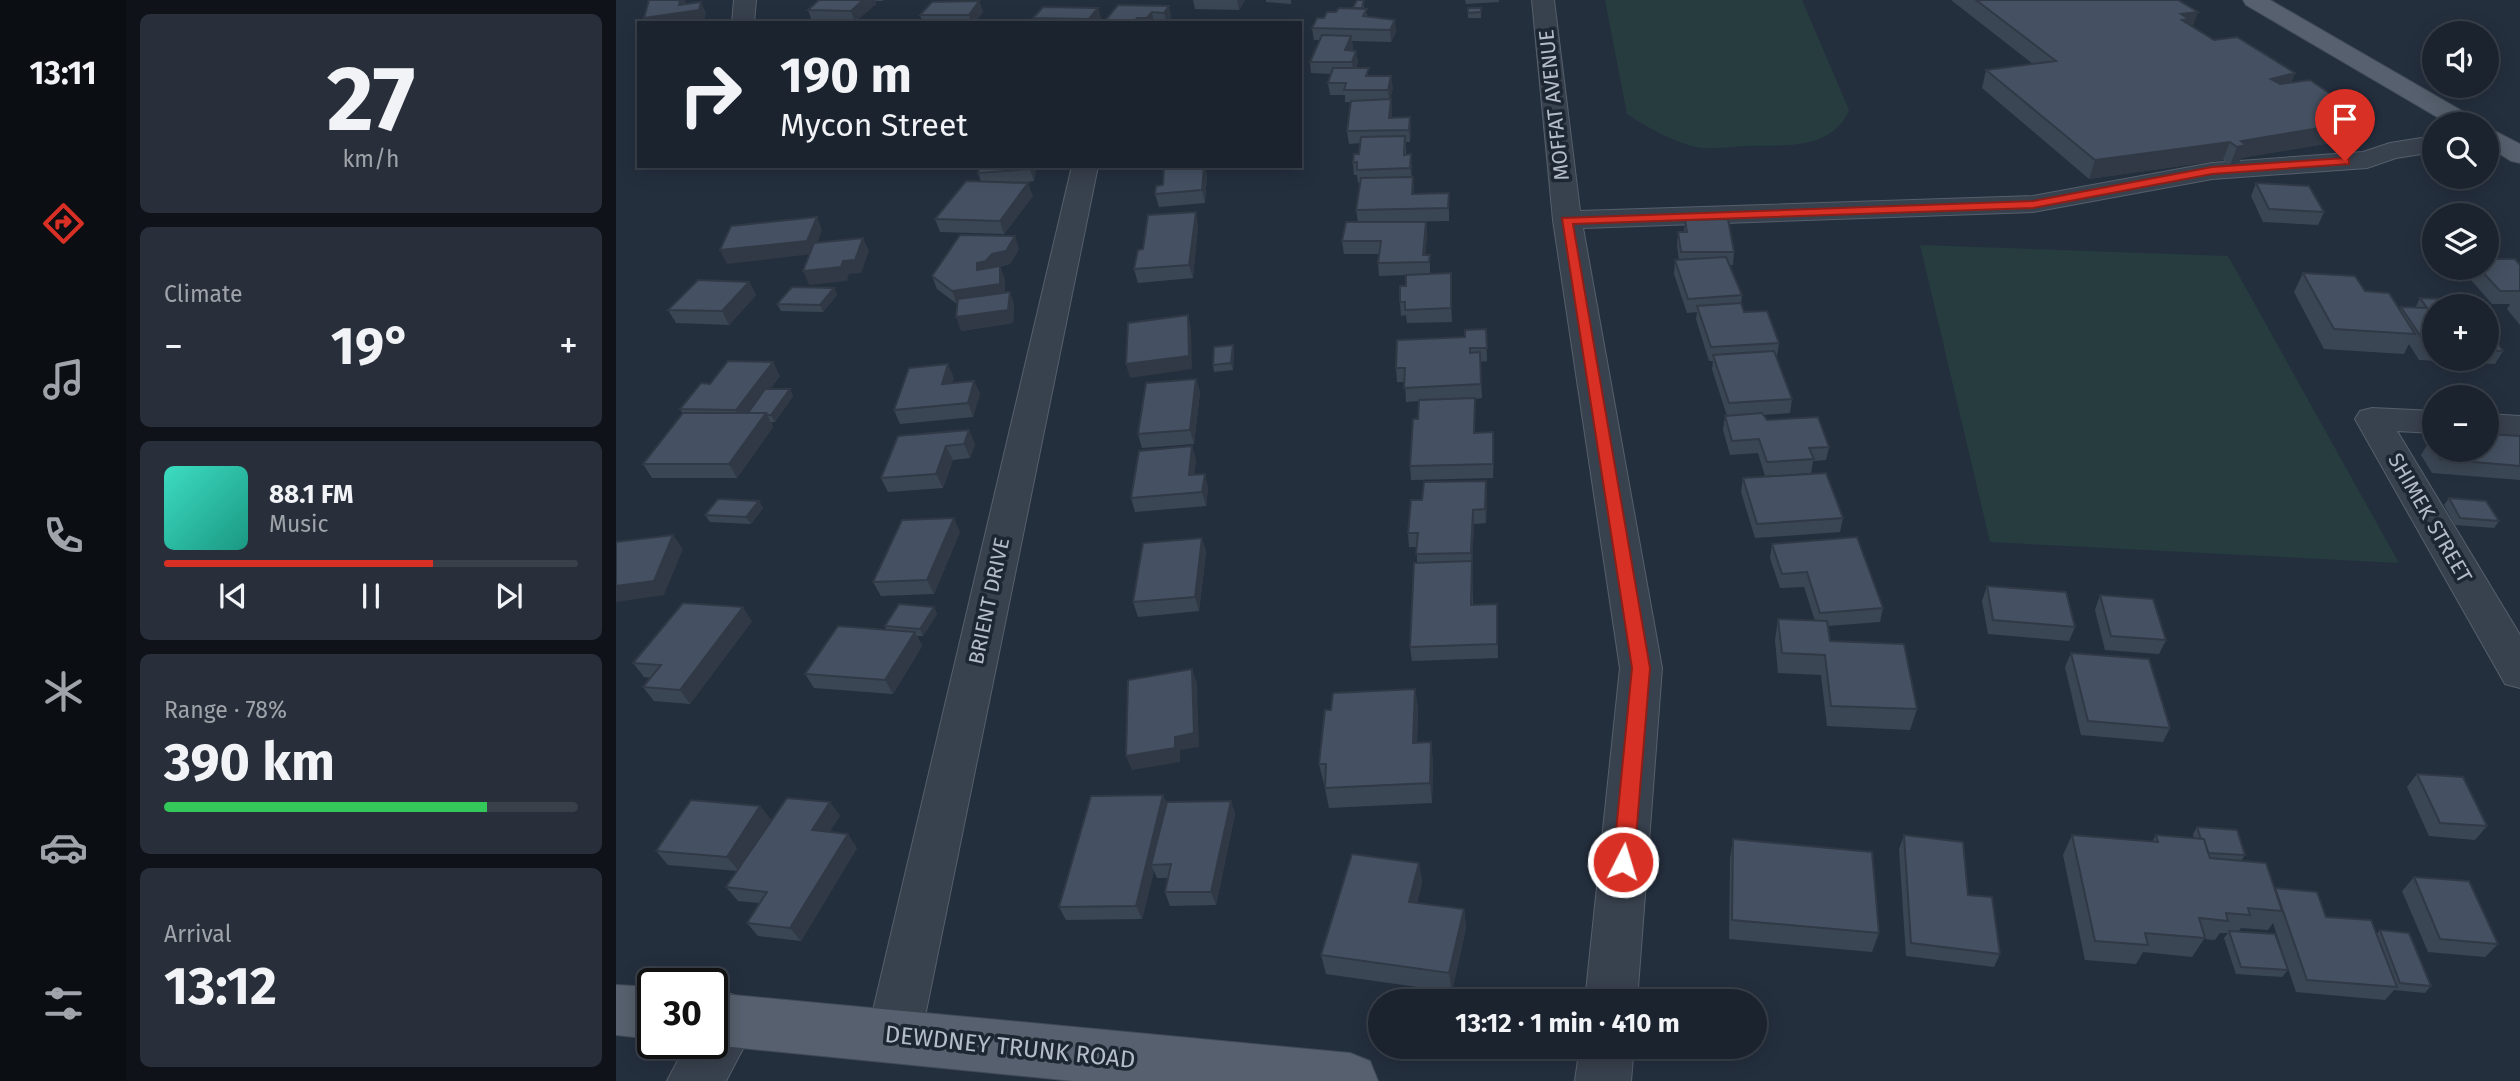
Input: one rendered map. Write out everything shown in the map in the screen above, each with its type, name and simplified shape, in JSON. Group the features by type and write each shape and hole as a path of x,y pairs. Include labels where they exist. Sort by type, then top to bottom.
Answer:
{"main road":[{"path":"2254,0 2447,112"},
{"path":"2499,143 2520,155"},
{"path":"616,1010 637,1012"},
{"name":"DEWDNEY TRUNK ROAD","path":"728,1021 1350,1081"}],"street":[{"path":"743,21 745,0"},
{"name":"MOFFAT AVENUE","path":"1543,0 1567,220 1641,668 1612,989"},
{"path":"1567,220 2033,204 2212,171 2367,160 2390,151 2422,146"},
{"name":"BRIENT DRIVE","path":"894,1036 1085,168"},
{"name":"SHIMEK STREET","path":"2422,421 2372,419 2520,672"},
{"path":"2499,426 2520,427"},
{"path":"695,1081 704,1059"},
{"path":"1604,1081 1606,1059"}],"green space":[{"path":"1605,0 1802,0 1849,110 1831,133 1804,143 1707,148 1669,138 1627,114"},
{"path":"1920,245 2228,256 2399,563 1990,542"}],"building":[{"path":"649,0 680,0 679,5 701,2 699,10 644,18"},
{"path":"819,0 863,0 851,11 808,10"},
{"path":"1357,0 1364,0 1362,8 1353,8"},
{"path":"1976,0 2178,0 2198,12 2181,14 2189,19 2182,20 2214,40 2237,37 2295,73 2271,79 2280,84 2310,80 2369,120 2241,141 2246,145 2237,147 2230,142 2095,160 1986,70 2056,61"},
{"path":"979,1 969,15 920,15 932,2"},
{"path":"1118,5 1169,6 1164,13 1152,12 1147,18 1137,18 1135,21 1105,21"},
{"path":"1043,7 1098,8 1089,19 1033,18"},
{"path":"1339,8 1367,9 1363,16 1395,20 1390,30 1312,28 1317,18 1324,18 1327,12 1336,12"},
{"path":"1468,8 1481,8 1481,12 1468,13"},
{"path":"1322,35 1351,36 1345,50 1356,51 1352,62 1310,62"},
{"path":"1333,68 1369,68 1366,76 1391,76 1388,90 1344,90 1346,83 1328,83"},
{"path":"1391,99 1389,118 1410,117 1409,130 1347,131 1351,101"},
{"path":"1405,136 1404,155 1411,154 1410,168 1357,170 1357,162 1353,163 1354,154 1359,154 1361,137"},
{"path":"979,168 1030,168 1030,169 978,173"},
{"path":"1164,168 1204,168 1202,190 1155,194 1156,186 1163,185"},
{"path":"1413,177 1412,194 1449,193 1448,208 1356,210 1361,178"},
{"path":"966,181 1028,183 1000,221 935,219"},
{"path":"2256,183 2309,186 2324,212 2269,209"},
{"path":"1196,212 1189,265 1134,269 1138,250 1143,249 1148,215"},
{"path":"817,217 807,241 720,250 731,226"},
{"path":"1728,219 1734,252 1681,252 1678,232 1687,232 1685,220"},
{"path":"1346,222 1426,222 1423,255 1430,255 1429,262 1378,263 1381,241 1342,241"},
{"path":"960,235 1015,236 1006,251 992,254 986,261 977,263 977,270 1000,266 1000,284 952,291 932,276"},
{"path":"863,238 855,260 843,261 841,267 803,271 814,243"},
{"path":"1726,257 1742,295 1688,299 1675,260"},
{"path":"2499,259 2515,259 2520,265 2520,291 2500,291 2490,280 2499,280"},
{"path":"1451,273 1451,308 1405,310 1405,302 1400,302 1400,286 1406,286 1406,275"},
{"path":"2303,273 2355,276 2365,291 2389,293 2415,334 2334,329"},
{"path":"698,280 749,282 722,311 668,310"},
{"path":"792,287 834,288 820,305 777,304"},
{"path":"1010,292 1008,310 956,317 958,299"},
{"path":"1741,303 1744,312 1767,311 1779,343 1711,347 1697,306"},
{"path":"2401,307 2422,308 2422,338"},
{"path":"1188,315 1189,356 1126,364 1128,323"},
{"path":"1486,329 1487,348 1470,348 1470,353 1480,352 1481,384 1404,388 1405,368 1396,368 1397,340 1465,337 1465,330"},
{"path":"1233,345 1231,363 1213,365 1214,347"},
{"path":"1774,351 1792,399 1729,403 1713,355"},
{"path":"728,361 773,362 736,410 680,409 701,383 710,384"},
{"path":"948,364 942,384 974,381 968,403 894,410 909,368"},
{"path":"1196,379 1190,430 1138,434 1146,383"},
{"path":"765,389 790,389 771,415 748,413"},
{"path":"1475,398 1474,433 1493,432 1493,464 1410,466 1413,419 1418,419 1419,400"},
{"path":"683,413 766,413 729,464 643,464"},
{"path":"1762,413 1767,420 1818,417 1829,447 1809,448 1814,459 1767,462 1759,439 1732,441 1725,416"},
{"path":"969,430 964,444 946,446 936,474 881,478 898,436"},
{"path":"2499,435 2520,436 2520,466 2474,462 2499,462"},
{"path":"1192,446 1189,475 1205,474 1202,492 1131,498 1139,451"},
{"path":"1826,473 1843,518 1757,524 1743,478"},
{"path":"1486,481 1485,509 1473,510 1471,553 1416,554 1418,533 1408,533 1411,500 1422,500 1424,482"},
{"path":"2449,498 2486,501 2499,521 2460,518"},
{"path":"718,499 759,501 746,517 705,515"},
{"path":"954,518 927,580 873,582 902,520"},
{"path":"673,535 654,581 616,586 616,542"},
{"path":"1857,537 1883,608 1820,613 1807,572 1782,574 1772,544"},
{"path":"1202,538 1195,597 1133,602 1143,543"},
{"path":"1472,561 1471,605 1497,604 1497,644 1410,647 1414,563"},
{"path":"1987,586 2066,592 2075,627 1993,620"},
{"path":"2100,595 2153,599 2166,640 2111,636"},
{"path":"683,603 743,607 680,690 643,687 661,665 633,663"},
{"path":"899,604 934,607 920,629 885,626"},
{"path":"1778,619 1827,621 1830,641 1904,644 1917,709 1831,706 1825,655 1782,653"},
{"path":"838,626 915,632 885,680 805,674"},
{"path":"2071,653 2149,659 2170,728 2088,721"},
{"path":"1192,669 1194,733 1175,737 1175,748 1126,756 1128,680"},
{"path":"1415,689 1413,743 1431,742 1430,783 1325,788 1326,764 1319,764 1325,710 1331,710 1333,693"},
{"path":"2417,774 2463,777 2487,826 2440,823"},
{"path":"1163,795 1136,906 1059,907 1091,796"},
{"path":"787,798 830,802 812,830 848,834 790,928 747,923 767,892 726,887"},
{"path":"691,800 760,806 727,857 656,851"},
{"path":"1231,801 1211,892 1165,892 1171,864 1151,865 1167,802"},
{"path":"2197,827 2237,830 2245,855 2208,853"},
{"path":"1904,835 1963,842 1968,895 1992,897 2000,954 1911,943"},
{"path":"2072,835 2158,842 2156,835 2204,839 2210,858 2266,863 2282,911 2248,908 2250,915 2226,913 2228,921 2199,918 2205,938 2145,933 2148,945 2095,941"},
{"path":"1733,839 1872,852 1879,933 1732,920"},
{"path":"1352,854 1419,863 1409,902 1464,909 1449,973 1321,955"},
{"path":"2414,877 2469,881 2498,944 2440,939"},
{"path":"2275,888 2317,892 2326,917 2371,920 2397,987 2307,980"},
{"path":"2380,930 2409,933 2431,986 2400,983"},
{"path":"2229,931 2275,934 2288,970 2241,967"}],"route":[{"path":"1623,862 1641,668 1567,220 2033,204 2212,171 2345,161"}]}
